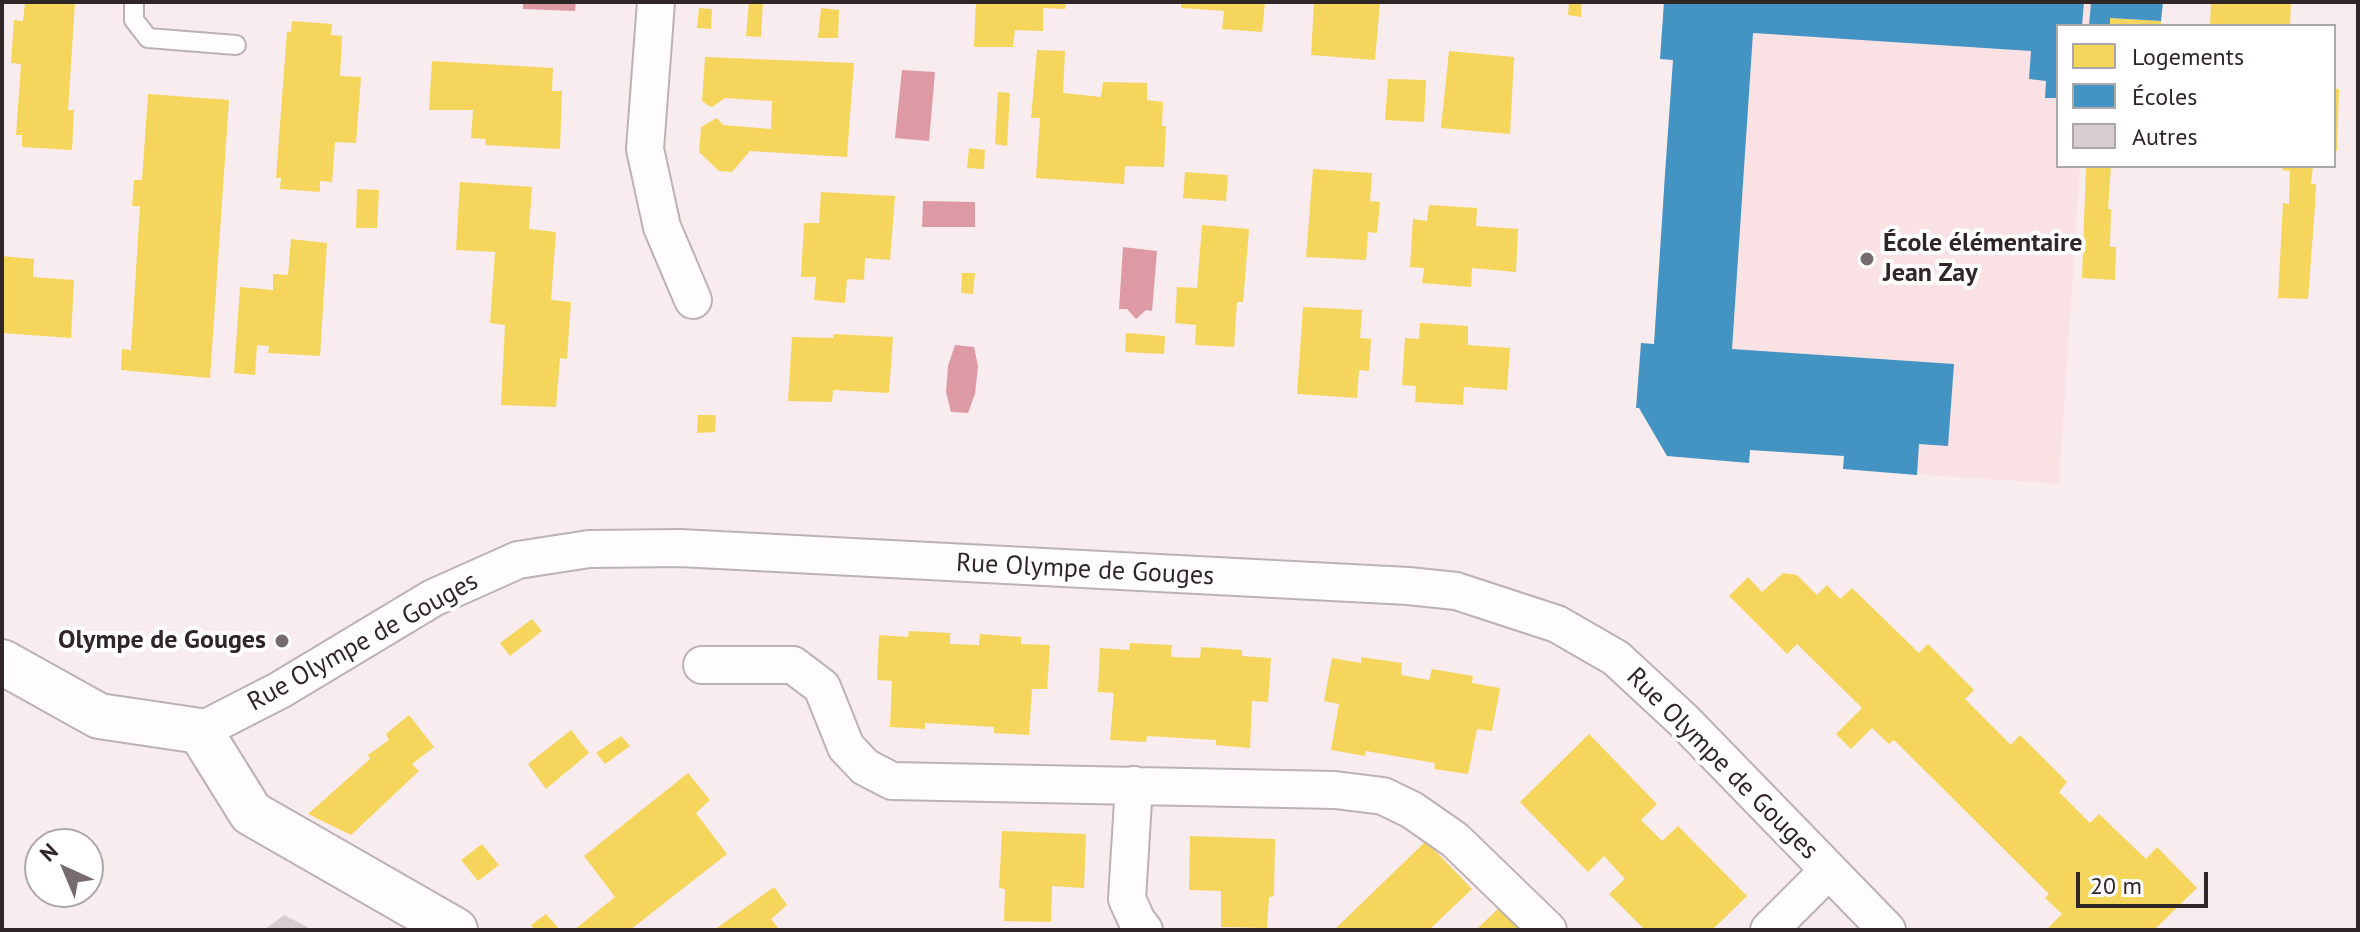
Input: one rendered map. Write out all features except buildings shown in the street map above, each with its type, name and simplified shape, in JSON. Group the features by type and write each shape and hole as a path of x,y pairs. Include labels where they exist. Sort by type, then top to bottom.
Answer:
{"street":[{"path":"656,2 645,149 662,227 693,300"},
{"name":"Rue Olympe de Gouges","path":"200,731 280,690 433,598 518,560 589,549 680,548 1456,591 1557,624 1616,658 1684,721 1887,930"},
{"path":"2,662 99,716 200,731 251,813 455,930"},
{"path":"702,665 793,665 822,687 846,747 865,767 892,781 1335,790 1383,796 1412,810 1455,840 1548,930"},
{"path":"1134,785 1127,899 1144,930"},
{"path":"1769,930 1828,871"}],"lane":[{"path":"134,2 134,20 148,38 236,45"}],"shaded area":[{"path":"523,2 576,2 575,11 523,9"},
{"name":"École élémentaire Jean Zay","path":"1664,2 2091,2 2089,24 2056,24 2056,168 2080,168 2059,484 1843,469 1844,456 1750,450 1749,463 1667,456 1640,408 1636,408 1641,343 1654,344 1673,60 1660,59"},
{"path":"902,70 935,72 929,141 895,138"},
{"path":"923,201 975,202 975,227 922,227"},
{"path":"1123,247 1157,251 1152,311 1146,310 1136,319 1127,309 1119,309"},
{"path":"955,345 974,347 978,366 975,394 968,413 951,412 946,392 948,366"}],"place":[{"name":"École élémentaire Jean Zay","path":"1867,259"},
{"name":"Olympe de Gouges","path":"282,641"}]}
